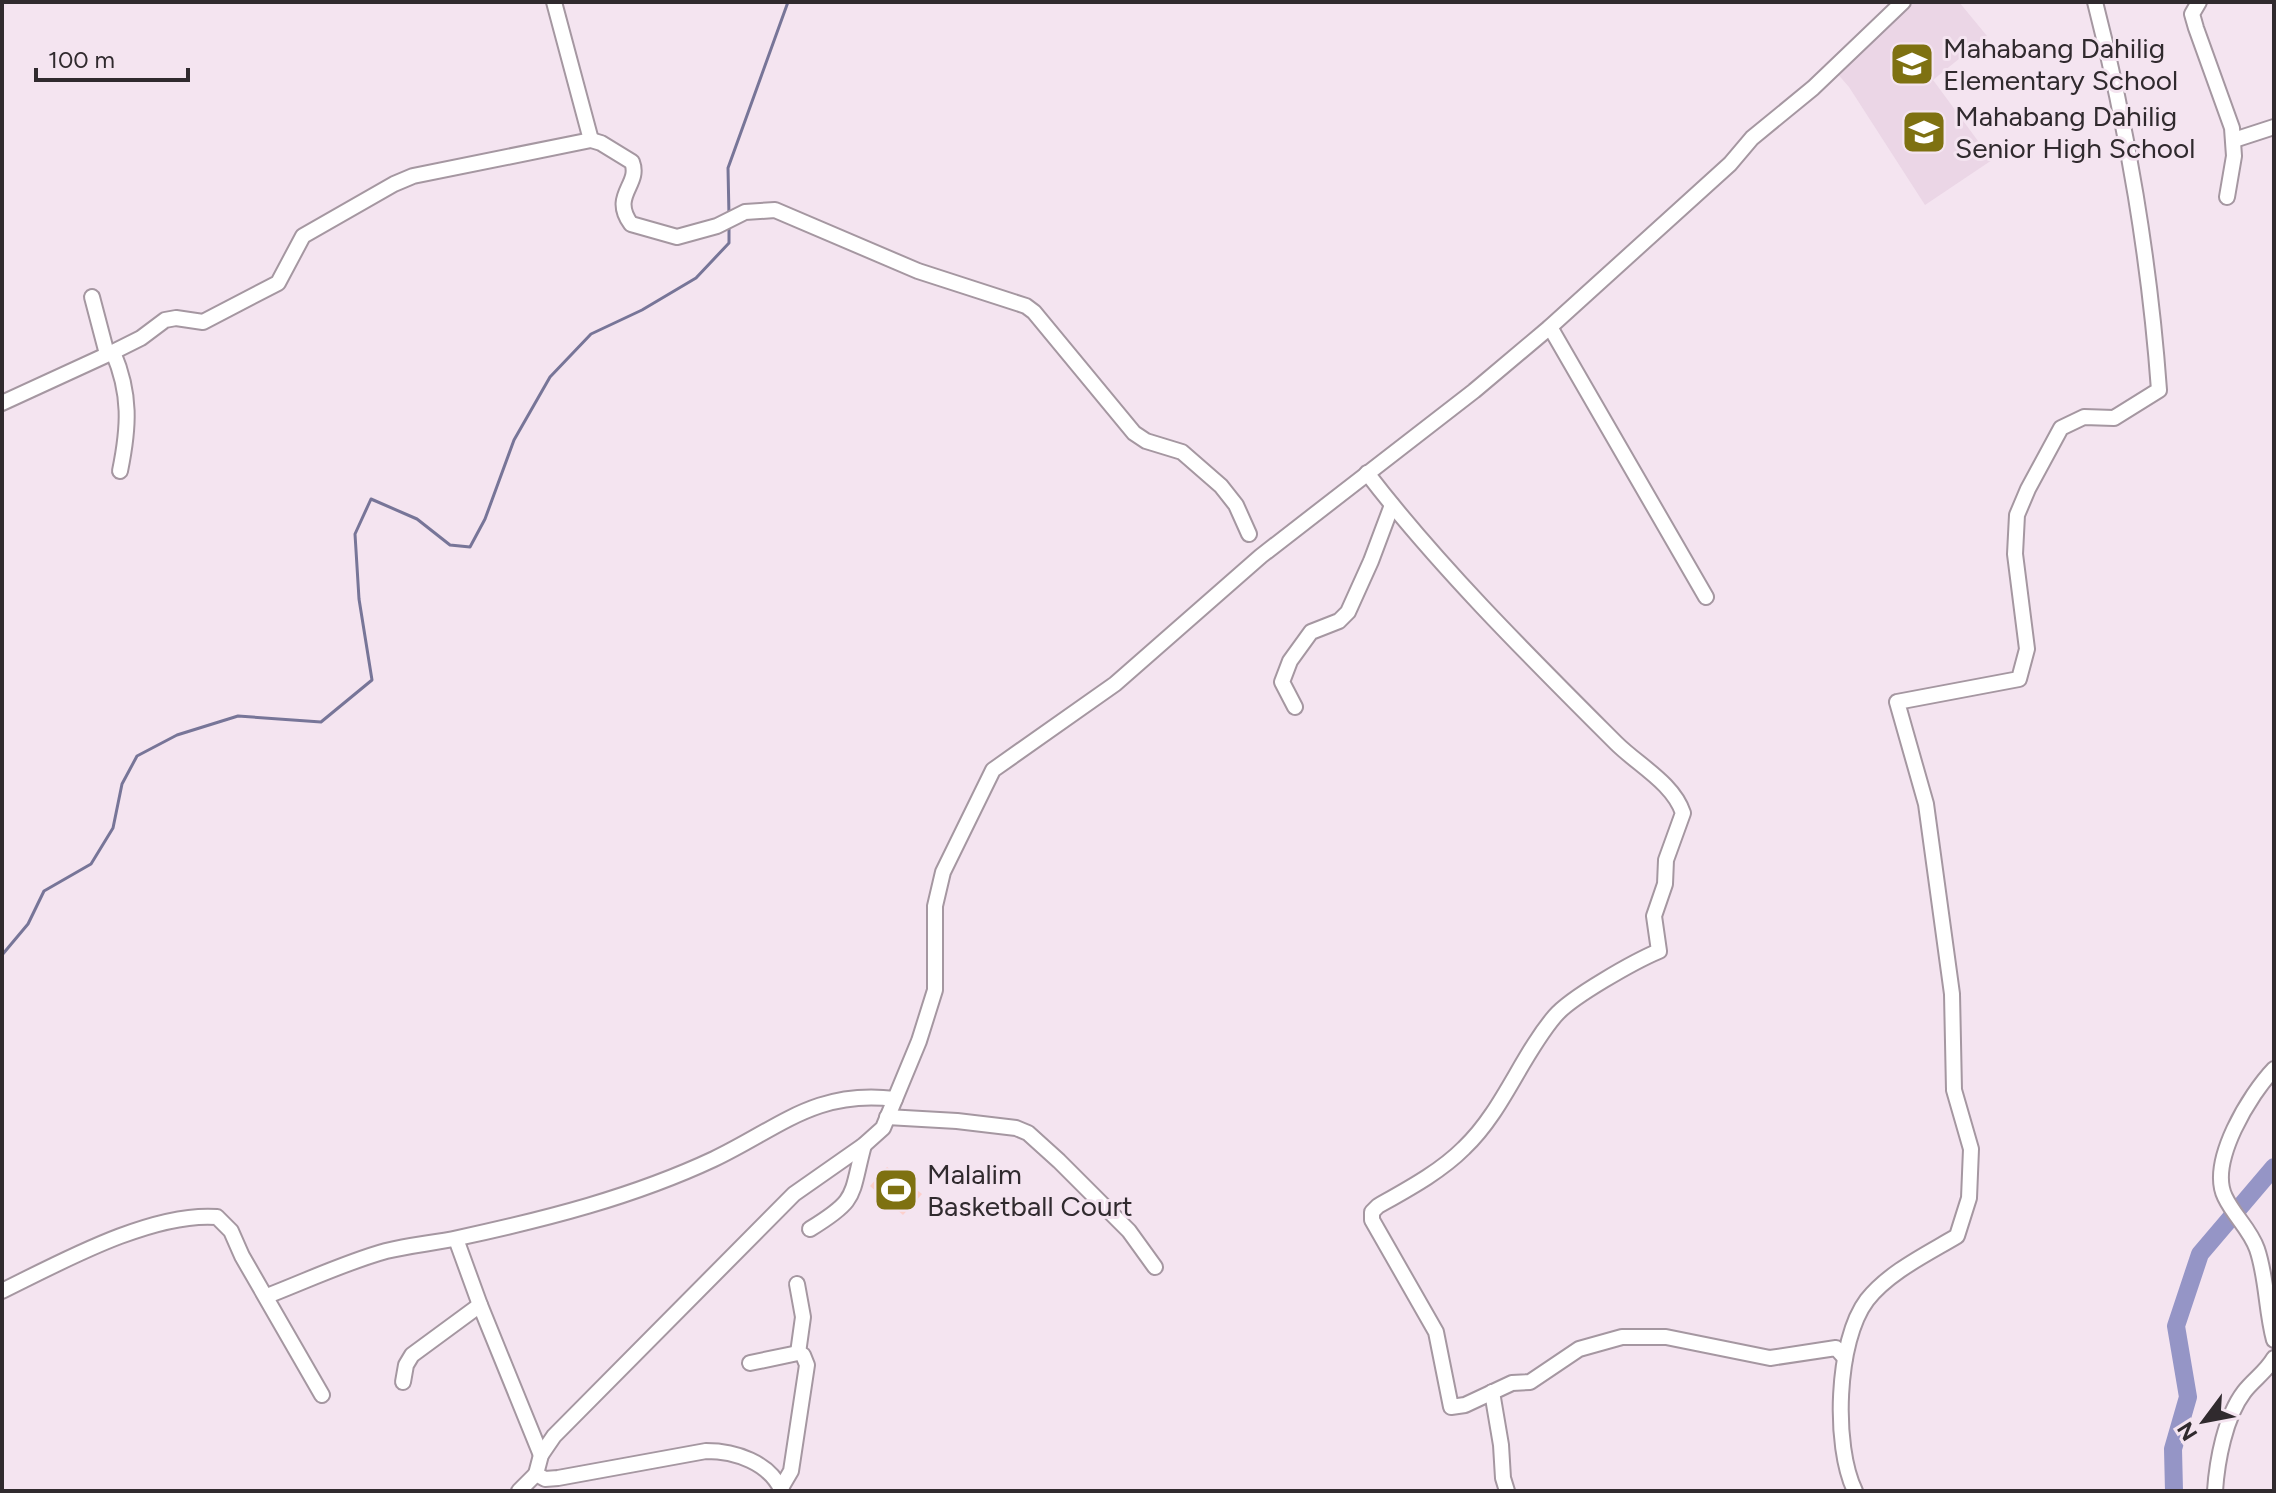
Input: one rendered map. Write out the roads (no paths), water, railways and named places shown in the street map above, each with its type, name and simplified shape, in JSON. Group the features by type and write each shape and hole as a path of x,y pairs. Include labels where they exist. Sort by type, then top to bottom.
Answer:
{"street":[{"path":"554,2 591,140"},
{"path":"519,1491 536,1474 541,1455 554,1436 769,1218 808,1182 875,1136 895,1099 935,990 935,906 943,872 993,770 1081,710 1123,677 1261,556 1445,415 1550,327 1903,2"},
{"path":"1855,1491 1847,1476 1841,1449 1845,1358 1859,1313 1869,1298 1909,1264 1957,1236 1969,1198 1971,1149 1954,1090 1952,994 1926,804 1897,702 2019,679 2027,649 2015,554 2017,515 2028,489 2061,428 2084,417 2114,418 2159,390 2155,337 2129,162 2108,51 2095,2"},
{"path":"2199,2 2192,14 2234,140 2233,169 2227,197"},
{"path":"2234,140 2274,127"},
{"path":"2,403 141,338 165,320 176,318 203,322 278,283 303,236 394,184 413,176 591,140 632,162 634,174 622,206 631,224 677,237 717,226 745,212 775,210 918,271 1026,306 1134,433 1146,441 1182,452 1228,493 1261,556"},
{"path":"92,297 110,353 120,368 128,412 128,430 120,471"},
{"path":"1550,327 1706,597"},
{"path":"1367,473 1480,602 1617,743 1672,791 1683,813 1666,860 1665,884 1654,916 1659,951 1561,1009 1489,1117 1465,1147 1431,1174 1372,1212 1372,1220 1436,1332 1451,1407 1465,1405 1512,1383 1536,1379 1579,1349 1622,1337 1685,1340 1770,1358 1836,1348 1845,1358"},
{"path":"1295,707 1282,682 1283,675 1311,632 1339,621 1348,612 1392,505"},
{"path":"2274,1069 2253,1097 2225,1153 2220,1175 2222,1187 2259,1253 2270,1288 2269,1322 2274,1340"},
{"path":"267,1296 383,1252 456,1239 635,1193 716,1158 782,1120 828,1103 863,1097 895,1099"},
{"path":"887,1117 957,1121 1016,1128 1028,1133 1129,1231 1155,1267"},
{"path":"810,1229 847,1203 854,1191 864,1145"},
{"path":"2,1291 107,1241 161,1225 213,1217 222,1220 231,1231 242,1256 322,1395"},
{"path":"456,1239 541,1455"},
{"path":"797,1284 803,1317 798,1353"},
{"path":"403,1382 406,1365 412,1355 480,1305"},
{"path":"750,1363 798,1353 803,1355 807,1365 791,1471 782,1490"},
{"path":"2215,1491 2220,1449 2238,1403 2244,1391 2274,1358"},
{"path":"1492,1392 1507,1491"},
{"path":"536,1474 545,1479 558,1478 690,1452 724,1451 745,1457 761,1467 771,1474 782,1490"}],"waterway":[{"path":"729,216 728,168 788,2"},
{"path":"2,955 28,924 44,891 91,864 113,828 122,784 137,756 177,735 238,716 321,722 372,680 359,599 355,534 371,499 417,519 450,545 470,547 485,519 514,440 550,377 591,334 642,310 696,278 729,243 729,224"},
{"path":"2174,1491 2173,1449 2188,1397 2176,1326 2200,1254 2274,1167"}],"place":[{"name":"Mahabang Dahilig Elementary School","path":"1912,64"},
{"name":"Mahabang Dahilig Senior High School","path":"1924,132"},
{"name":"Malalim Basketball Court","path":"896,1190"}]}
